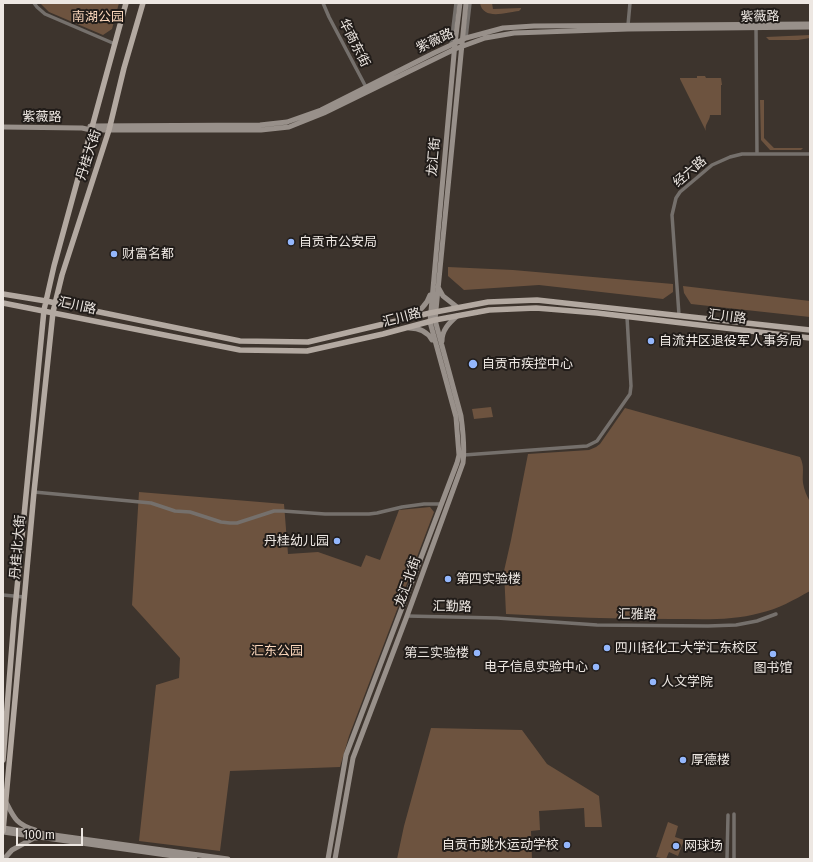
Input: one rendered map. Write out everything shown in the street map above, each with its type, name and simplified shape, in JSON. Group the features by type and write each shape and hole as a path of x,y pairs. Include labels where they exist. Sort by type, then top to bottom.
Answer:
{"main road":[{"name":"丹桂北大街","path":"3,760 16,596 44,310 54,266 126,3"},
{"name":"丹桂大街","path":"53,312 62,275 110,128 124,68 142,3"},
{"name":"龙汇街","path":"433,312 432,288 454,45 460,3"},
{"name":"龙汇街","path":"433,312 438,287 466,3"},
{"name":"紫薇路","path":"462,42 514,34 810,24"},
{"name":"紫薇路","path":"3,127 261,130 289,127 324,114 454,45 503,28 628,25 810,28"},
{"path":"438,287 443,296 457,308"},
{"path":"411,317 422,309 428,300 432,288"},
{"name":"汇川路","path":"3,294 46,301 240,342 308,342 433,312 488,302 536,300 810,330"},
{"name":"汇川路","path":"3,303 240,350 307,351 457,316 489,310 536,308 810,338"},
{"name":"丹桂北大街","path":"3,832 34,492 53,312"},
{"name":"龙汇北街","path":"328,859 346,755 459,455 456,417 432,321 433,312"},
{"path":"439,347 447,324 457,316"},
{"path":"408,328 419,328 423,330 439,347"},
{"name":"龙汇北街","path":"335,859 353,758 463,463 463,430 439,347"},
{"path":"6,802 15,820 46,836"},
{"path":"3,828 195,859"},
{"path":"3,832 228,859"},
{"path":"4,859 12,850 34,838 46,836"}],"street":[{"path":"34,3 45,14 115,44"},
{"name":"华商东街","path":"323,3 367,90"},
{"path":"454,45 456,3"},
{"path":"462,42 470,3"},
{"path":"628,25 630,3"},
{"path":"756,26 756,154"},
{"name":"经六路","path":"679,315 672,215 676,198 690,183 718,161 737,155 810,154"},
{"path":"464,455 588,446 597,441 630,394 631,386 627,317"},
{"path":"34,492 151,503 175,511 190,512 221,522 230,523 237,523 274,511 325,514 369,514 402,506 441,504"},
{"path":"3,595 24,597"},
{"name":"汇雅路","path":"497,618 597,625 708,626 757,621 776,614"},
{"name":"汇勤路","path":"407,616 497,618"},
{"path":"734,814 734,859"},
{"path":"727,859 728,815"}],"green space":[{"name":"南湖公园","path":"40,3 119,3 112,29 103,35 49,12"},
{"path":"480,3 492,3 493,9 521,9 519,11 502,14 490,14 482,9"},
{"path":"810,35 810,38 798,40 769,40 766,37"},
{"path":"697,76 705,76 706,78 721,78 721,115 710,115 706,126 706,131 680,79 697,78"},
{"path":"760,100 764,100 764,138 774,148 803,148 801,150 770,150 761,140"},
{"path":"448,267 513,270 673,284 673,292 663,299 539,285 464,290 448,276"},
{"path":"683,286 810,301 810,317 691,304 684,293"},
{"path":"491,407 493,417 474,419 472,409"},
{"path":"625,408 800,457 803,467 803,486 810,502 810,591 792,601 767,611 749,616 728,618 631,619 506,614 504,571 528,454 589,450 596,447 600,444"},
{"name":"汇东公园","path":"139,492 284,504 288,554 318,552 361,567 366,555 380,560 399,510 430,507 434,512 349,736 340,767 230,771 220,851 139,841 156,685 179,678 180,658 132,605"},
{"path":"431,728 522,730 547,764 599,796 602,827 585,827 584,808 539,811 540,830 531,831 532,859 397,859 404,826"},
{"path":"668,822 678,826 675,837 684,840 678,856 669,852 666,859 656,857"}],"place":[{"name":"自贡市公安局","path":"291,242"},
{"name":"财富名都","path":"114,254"},
{"name":"自流井区退役军人事务局","path":"651,341"},
{"name":"自贡市疾控中心","path":"473,364"},
{"name":"丹桂幼儿园","path":"337,541"},
{"name":"第四实验楼","path":"448,579"},
{"name":"四川轻化工大学汇东校区","path":"607,648"},
{"name":"第三实验楼","path":"477,653"},
{"name":"图书馆","path":"773,654"},
{"name":"电子信息实验中心","path":"596,667"},
{"name":"人文学院","path":"653,682"},
{"name":"厚德楼","path":"683,760"},
{"name":"自贡市跳水运动学校","path":"567,845"},
{"name":"网球场","path":"676,846"}]}
